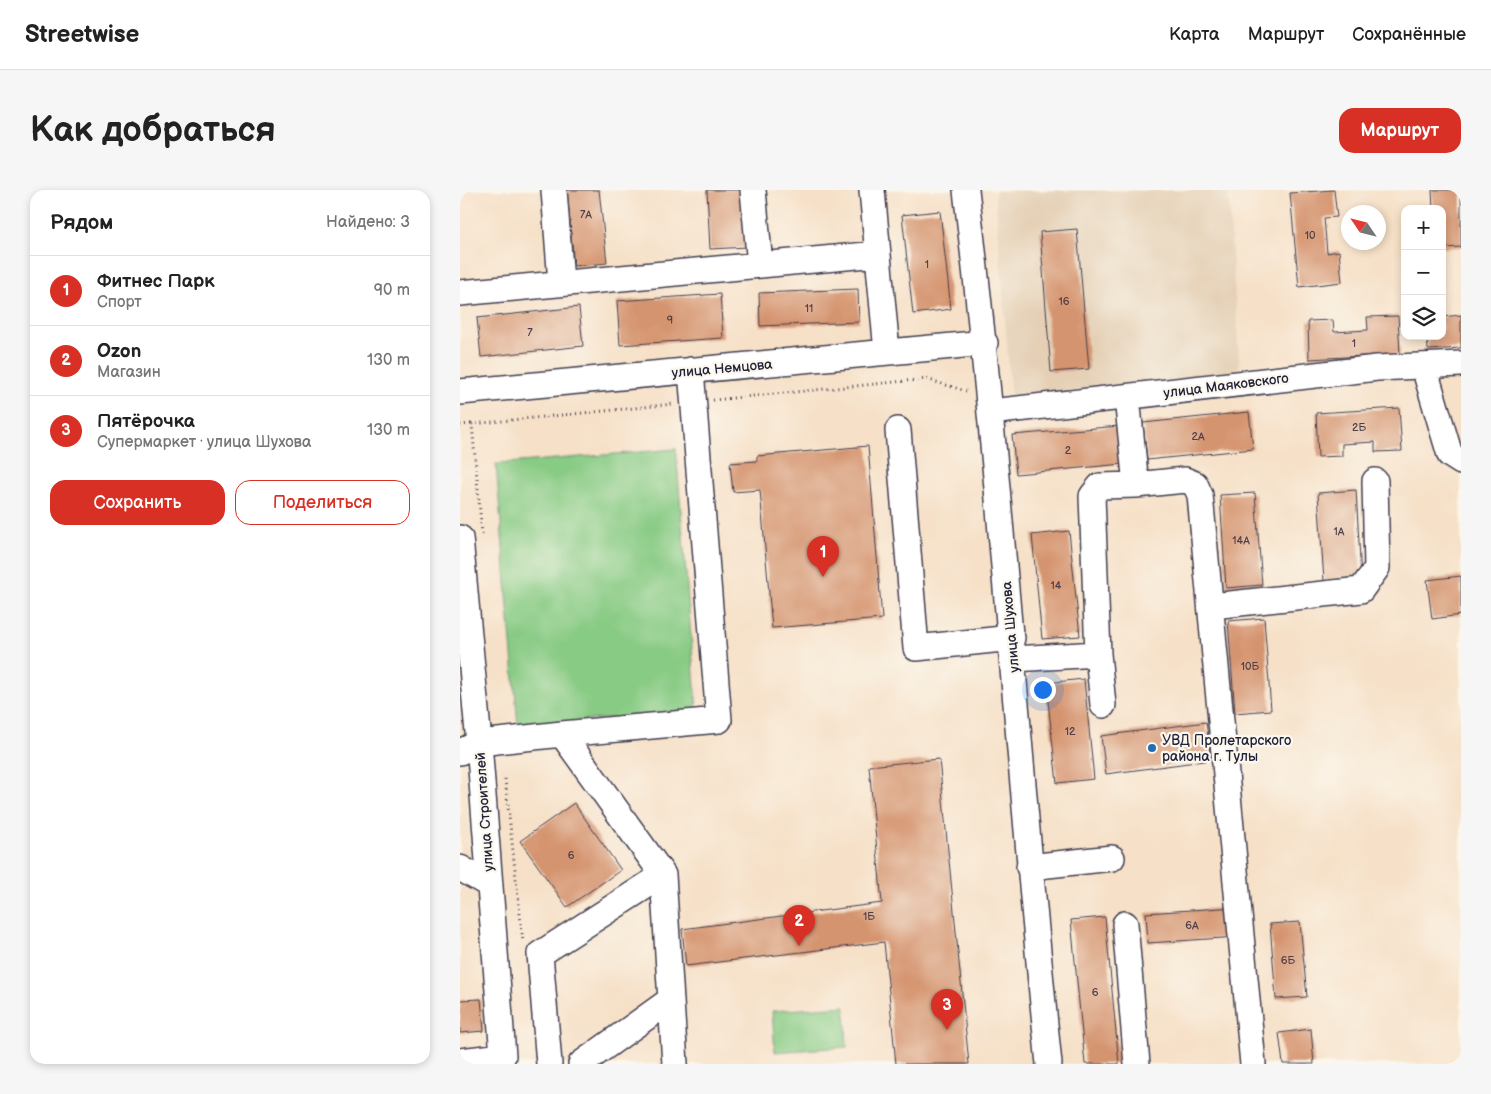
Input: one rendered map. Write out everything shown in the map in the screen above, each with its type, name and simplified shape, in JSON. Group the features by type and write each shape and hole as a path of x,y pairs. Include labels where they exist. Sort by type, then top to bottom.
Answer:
{"street":[{"path":"554,190 561,284"},
{"path":"753,190 760,265"},
{"path":"872,190 887,352"},
{"name":"улица Шухова","path":"966,190 990,400 1013,649 1029,867 1049,1064"},
{"path":"460,293 878,254"},
{"name":"улица Немцова","path":"460,392 984,343"},
{"name":"улица Маяковского","path":"990,400 1127,397 1367,369 1461,364"},
{"path":"1424,367 1450,455 1461,462"},
{"path":"469,737 562,734 719,720 691,370"},
{"path":"1127,397 1136,485"},
{"path":"898,430 916,648 1013,649 1098,654"},
{"path":"1103,705 1098,654 1092,496 1100,486 1136,485 1185,480 1195,484 1200,495 1212,606 1253,1064"},
{"path":"1212,606 1361,590 1378,568 1375,481"},
{"name":"улица Строителей","path":"460,1061 503,1056 490,885 469,737 471,540"},
{"path":"562,734 663,875 675,1064"},
{"path":"1029,867 1112,858"},
{"path":"460,868 490,885"},
{"path":"549,1064 540,954 663,875"},
{"path":"1125,924 1137,1064"},
{"path":"581,1064 670,1001"}],"path":[{"path":"460,425 926,379 990,400"},
{"path":"471,540 472,424"},
{"path":"505,778 523,946"}],"shaded area":[{"path":"1228,190 1240,374 1011,398 995,191"}],"green space":[{"path":"676,449 697,711 518,726 496,464"},
{"path":"845,1006 847,1047 775,1052 772,1011"}],"building":[{"path":"567,190 599,190 607,263 574,266"},
{"path":"707,190 746,190 748,247 710,249"},
{"path":"1334,190 1337,217 1324,218 1327,253 1339,251 1342,282 1299,287 1290,193"},
{"path":"1432,190 1461,190 1461,247 1446,248 1446,205 1433,205"},
{"path":"940,211 951,309 913,314 902,215"},
{"path":"1077,229 1089,369 1051,372 1040,232"},
{"path":"858,289 859,322 760,326 759,293"},
{"path":"720,294 723,338 620,345 617,301"},
{"path":"579,307 583,346 481,357 477,318"},
{"path":"1461,315 1461,348 1428,350 1427,340 1446,340 1446,317"},
{"path":"1398,316 1400,354 1309,359 1308,321 1333,320 1334,332 1368,330 1367,317"},
{"path":"1399,408 1402,451 1375,452 1375,442 1342,444 1342,456 1318,457 1316,413"},
{"path":"1249,412 1253,449 1147,460 1143,423"},
{"path":"1120,426 1123,464 1016,474 1012,435"},
{"path":"868,446 882,619 772,628 760,490 733,492 730,463 757,461 757,456"},
{"path":"1356,490 1361,578 1324,581 1318,493"},
{"path":"1255,493 1262,585 1226,588 1220,495"},
{"path":"1069,531 1080,636 1042,639 1032,535"},
{"path":"1461,576 1461,615 1432,619 1427,580"},
{"path":"1264,618 1271,710 1235,713 1228,621"},
{"path":"1084,679 1094,779 1057,783 1046,683"},
{"path":"1206,722 1211,760 1106,774 1101,736"},
{"path":"939,759 969,1064 896,1064 884,942 686,966 682,929 882,903 869,766"},
{"path":"574,803 621,870 567,907 520,841"},
{"path":"1236,907 1238,937 1148,943 1146,913"},
{"path":"1105,917 1119,1064 1085,1064 1071,920"},
{"path":"1300,922 1307,997 1276,999 1270,924"},
{"path":"481,999 484,1031 460,1033 460,1000"},
{"path":"1311,1029 1314,1064 1283,1064 1279,1033"}],"place":[{"name":"Фитнес Парк","path":"823,577"},
{"name":"УВД Пролетарского района г. Тулы","path":"1152,748"},
{"name":"Ozon","path":"799,946"},
{"name":"Пятёрочка","path":"947,1030"}]}
